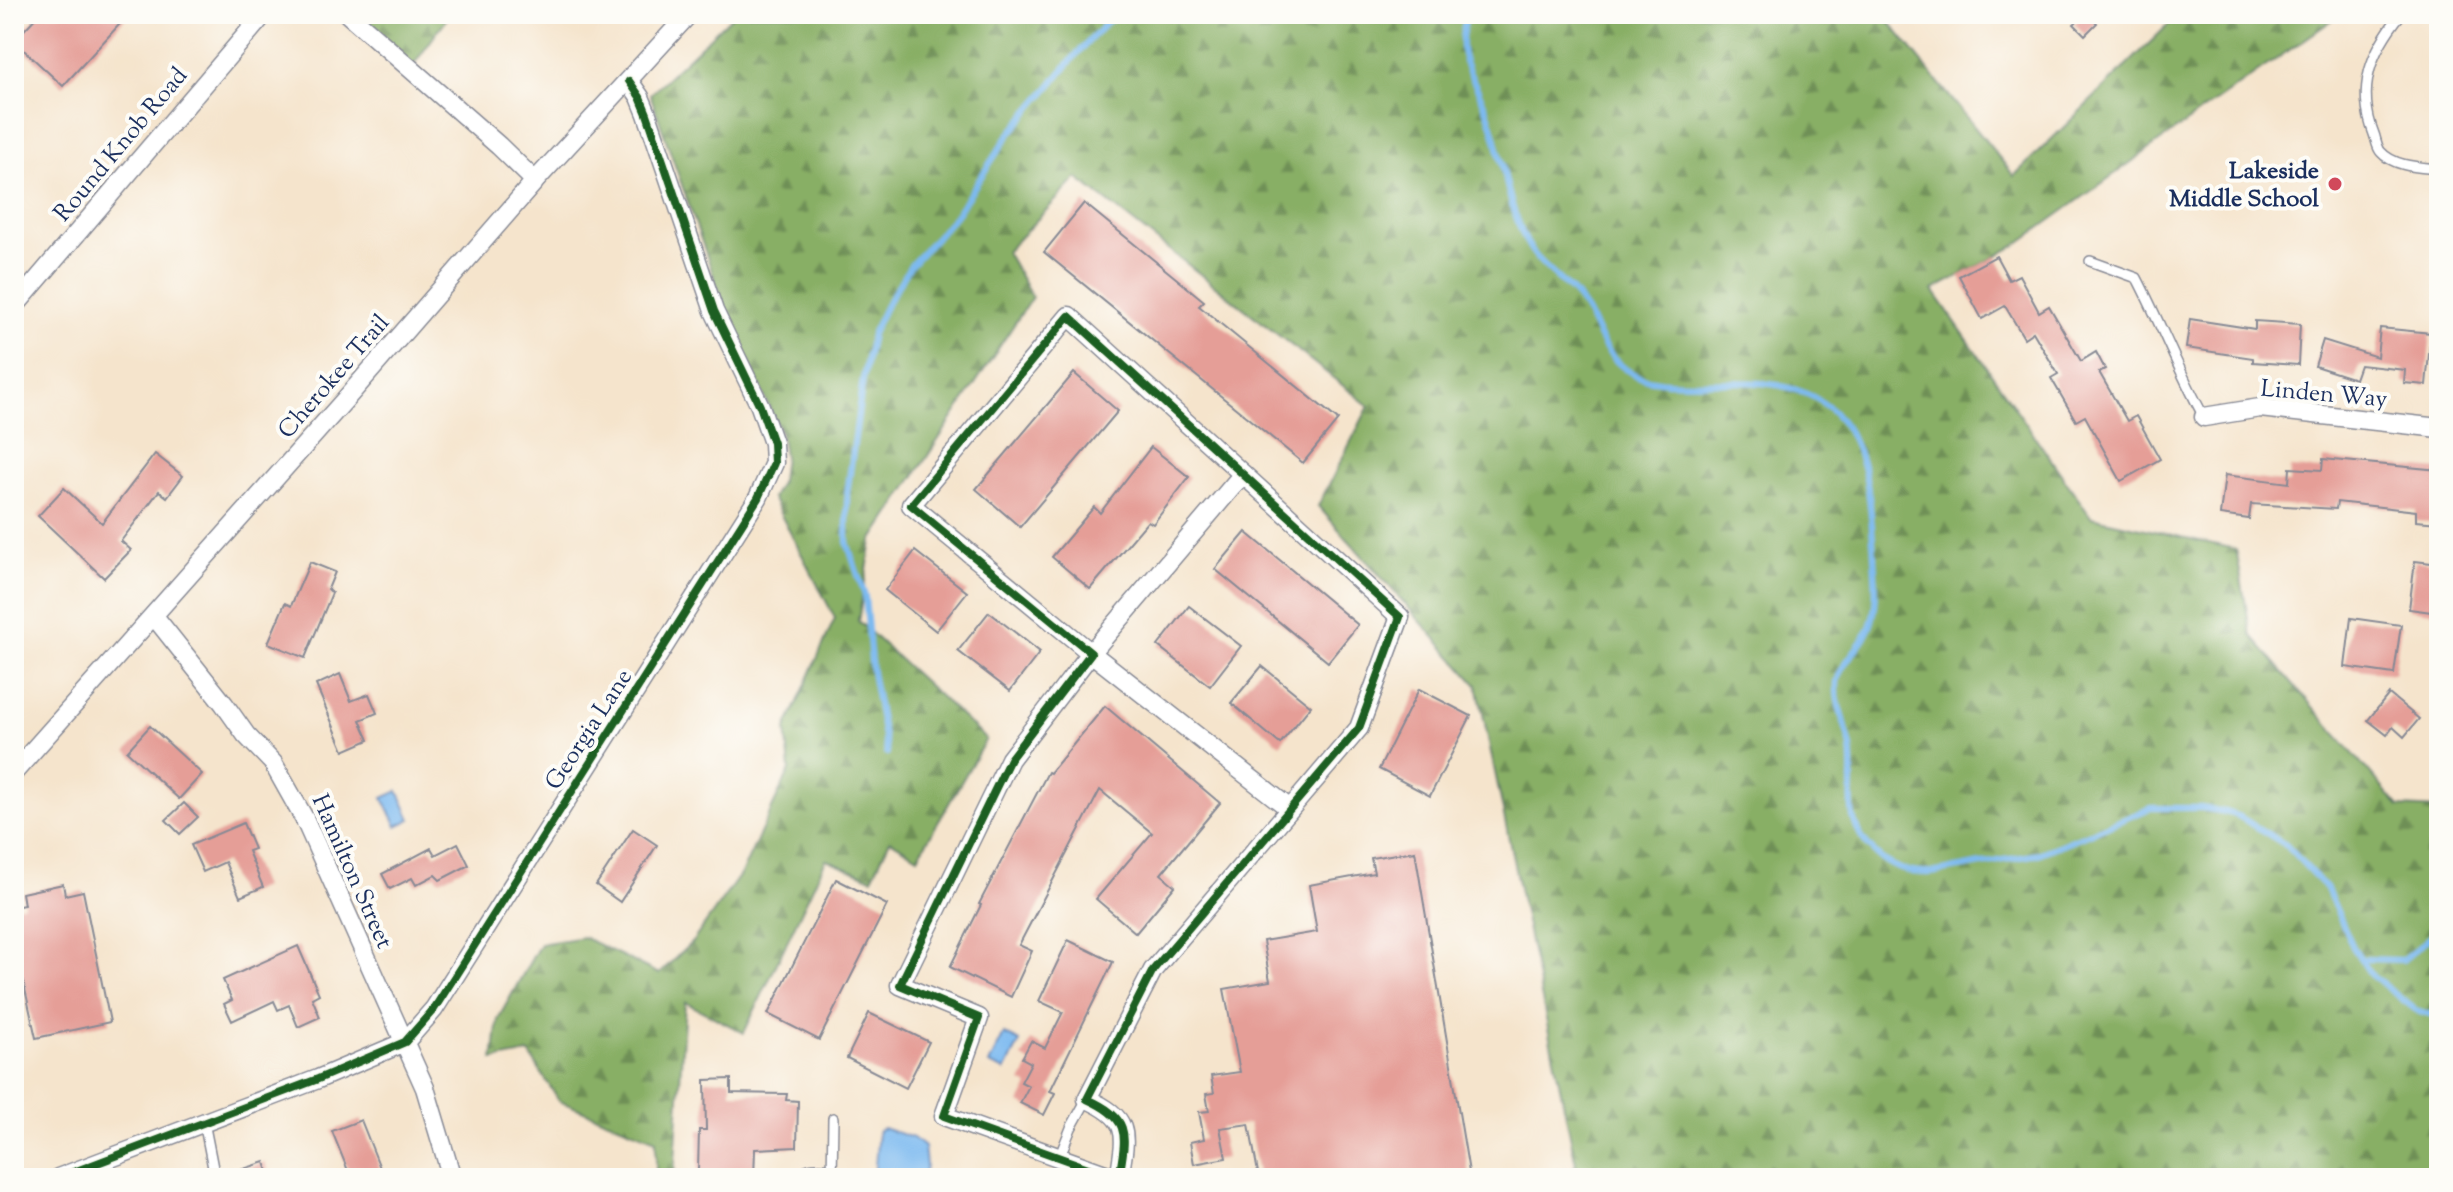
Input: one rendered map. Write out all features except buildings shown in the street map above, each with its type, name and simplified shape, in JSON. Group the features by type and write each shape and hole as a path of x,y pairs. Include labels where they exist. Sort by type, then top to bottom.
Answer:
{"street":[{"name":"Round Knob Road","path":"14,307 264,14"},
{"path":"348,14 535,181"},
{"name":"Cherokee Trail","path":"14,772 535,181 689,14"},
{"name":"Georgia Lane","path":"58,1178 318,1079 405,1042 434,1009 758,498 774,463 773,443 760,406 714,311 647,114 629,81"},
{"path":"1243,474 1091,653 1010,759 900,985 979,1018 944,1116 1118,1178 1125,1142 1120,1119 1087,1099 1153,970 1359,728 1400,617 1243,474 1069,316 911,505 1091,653 1290,809"},
{"name":"Linden Way","path":"2204,417 2260,408 2439,428"},
{"name":"Hamilton Street","path":"154,616 246,735 283,777 425,1088 452,1178"}],"lane":[{"path":"2401,14 2385,33 2373,56 2366,86 2368,117 2380,151 2401,164 2439,169"},
{"path":"2090,261 2137,278 2204,417"},
{"path":"1059,1158 1087,1099"},
{"path":"797,1178 808,1168 832,1173 833,1118"},
{"path":"204,1122 215,1178"}],"green space":[{"path":"348,14 450,14 410,70"},
{"path":"734,14 1883,14 2014,176 2168,25 2171,14 2341,14 2015,246 1933,290 2091,517 2236,549 2251,635 2399,807 2439,809 2439,1178 1569,1178 1576,1164 1477,685 1318,506 1369,406 1077,178 1006,252 1032,297 872,541 858,621 986,739 918,857 890,840 872,878 826,859 744,1033 685,1002 674,1178 656,1178 656,1140 559,1101 529,1053 493,1060 498,1019 540,944 583,937 659,974 693,941 742,872 790,770 786,729 835,618 772,498 781,481 784,456 780,431 726,311 650,94"}],"water":[{"path":"398,791 411,819 397,826 383,798"},
{"path":"1004,1034 1020,1042 1005,1071 989,1064"},
{"path":"883,1128 913,1138 924,1147 924,1178 874,1178 878,1131"}],"waterway":[{"path":"887,753 872,672 865,596 847,542 847,494 872,334 910,266 955,216 1008,136 1075,56 1107,22 1121,14"},
{"path":"1468,14 1462,34 1463,55 1489,116 1520,229 1537,258 1584,306 1611,355 1632,373 1649,379 1788,387 1810,395 1829,408 1854,441 1865,472 1870,505 1875,600 1870,627 1842,669 1837,691 1851,748 1853,817 1864,841 1876,854 1902,870 1931,873 2038,854 2151,808 2201,808 2226,812 2286,845 2327,889 2353,947 2372,976 2416,1010 2439,1017"},
{"path":"2362,959 2403,960 2439,930"}],"cycle path":[{"path":"58,1178 318,1079 405,1042 434,1009 758,498 774,463 773,443 760,406 714,311 647,114 629,81"},
{"path":"1116,1178 944,1116 979,1018 900,985 1010,759 1091,653 911,505 1069,316 1400,617 1359,728 1153,970 1087,1099 1102,1106 1119,1121 1124,1139 1119,1178"}],"place":[{"name":"Lakeside Middle School","path":"2335,184"}]}
